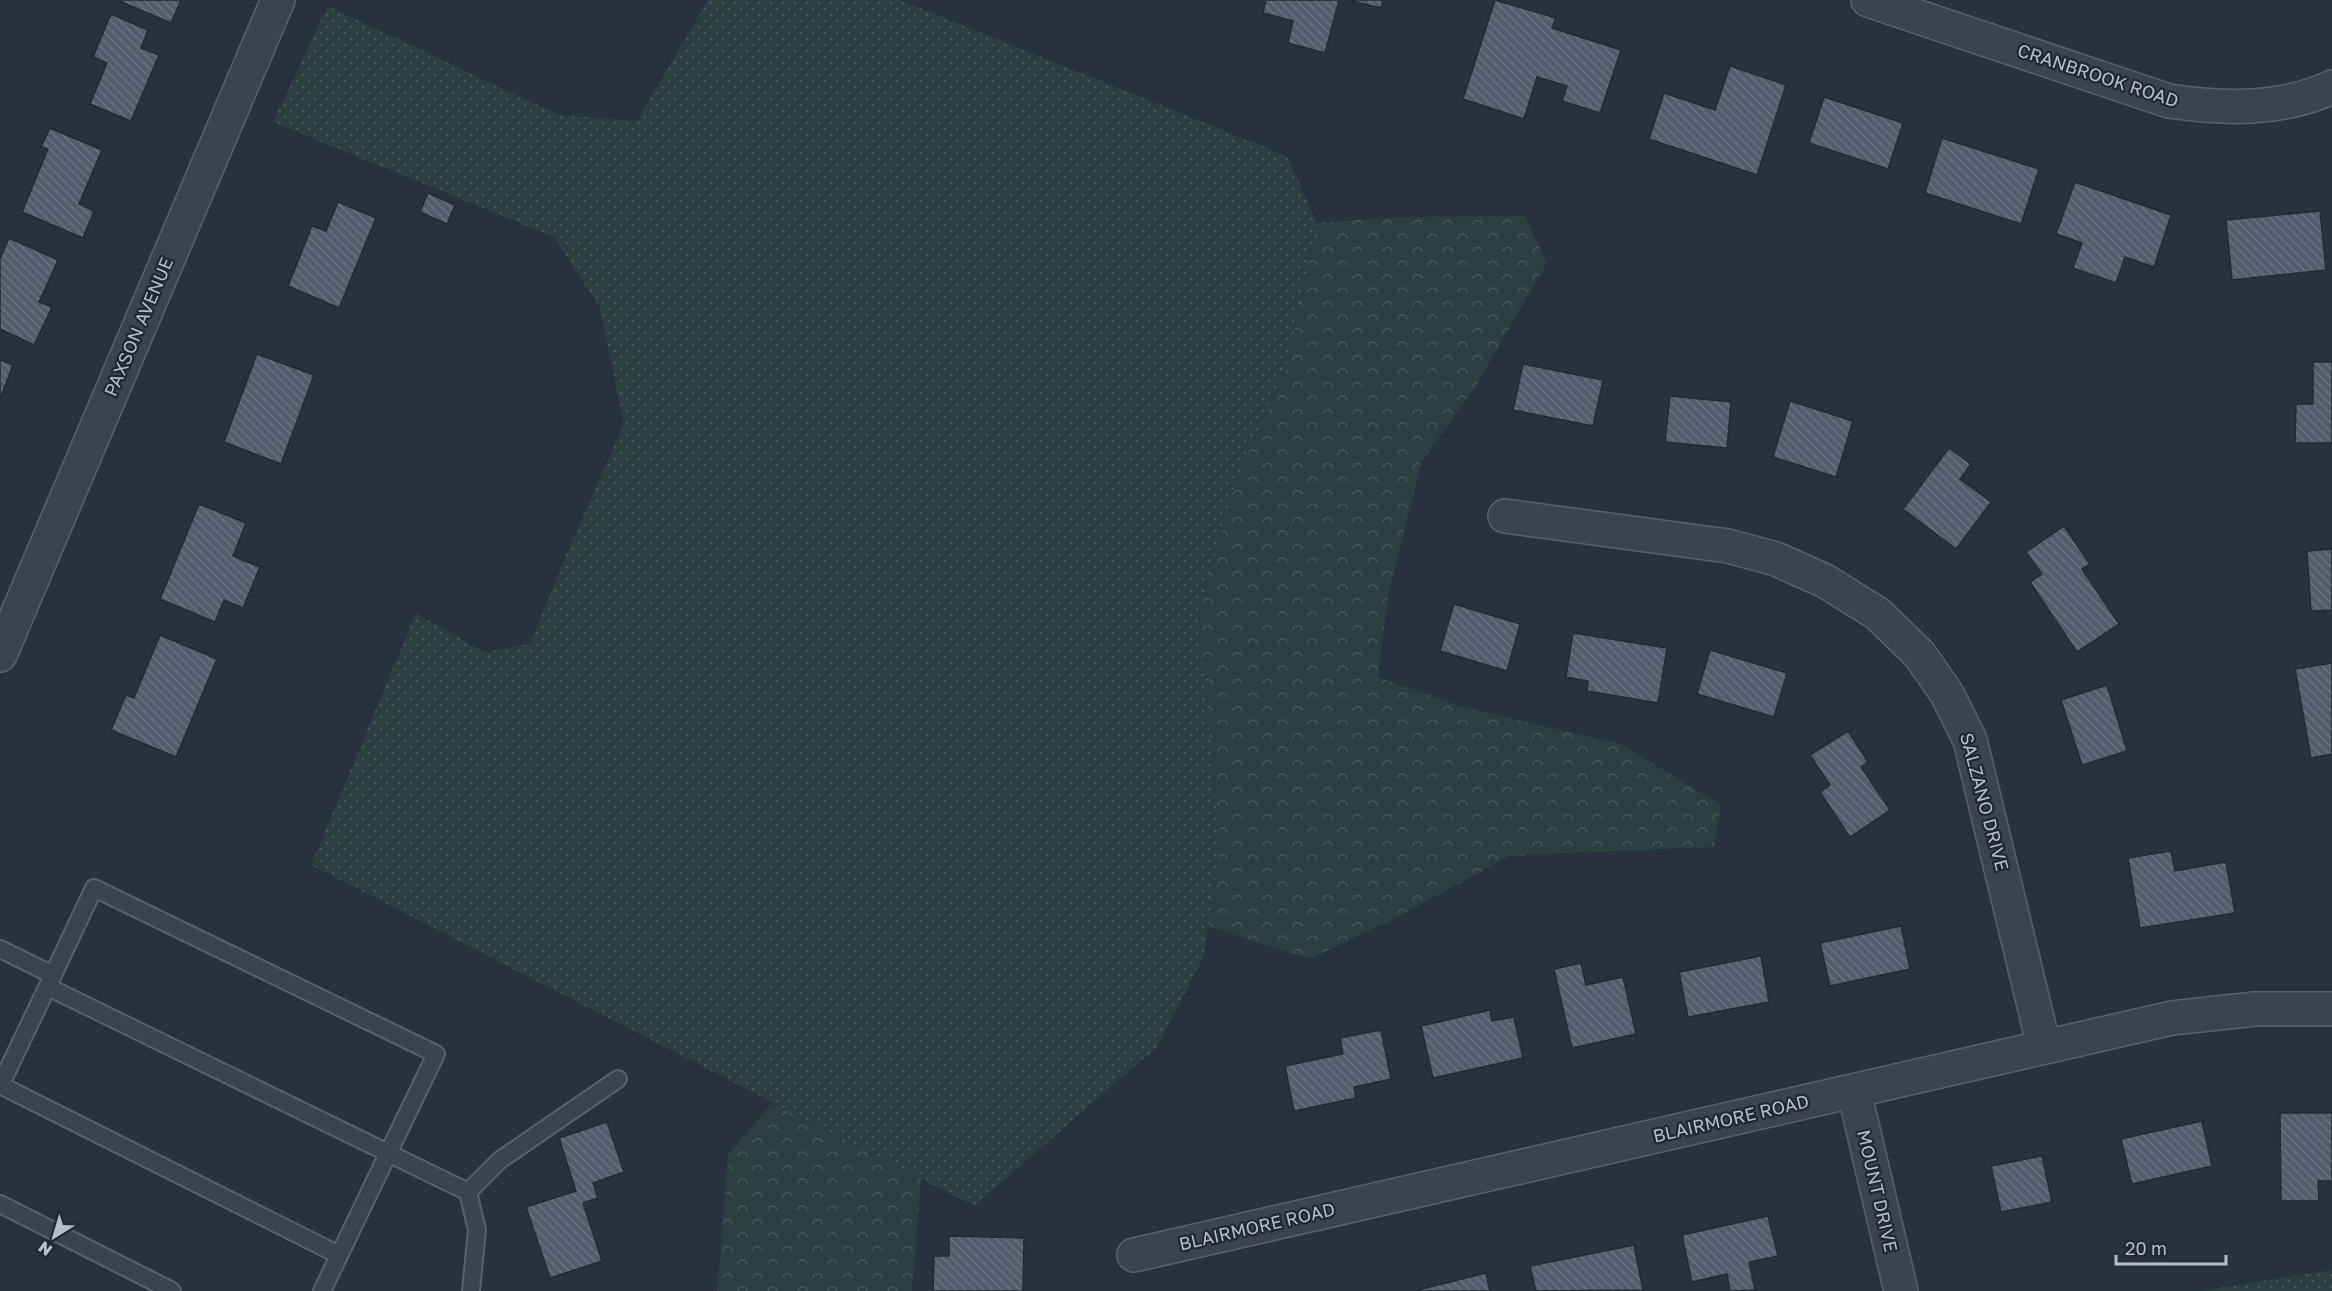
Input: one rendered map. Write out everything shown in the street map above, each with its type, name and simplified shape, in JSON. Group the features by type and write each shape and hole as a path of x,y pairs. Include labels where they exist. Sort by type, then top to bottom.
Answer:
{"street":[{"name":"PAXSON AVENUE","path":"0,655 278,0"},
{"name":"CRANBROOK ROAD","path":"1868,0 2169,101 2218,108 2268,106 2316,94 2332,87"},
{"name":"SALZANO DRIVE","path":"1505,516 1728,546 1776,559 1825,581 1878,614 1920,655 1947,693 1970,740 2044,1047"},
{"name":"BLAIRMORE ROAD","path":"1134,1255 2172,1018 2255,1009 2332,1009"},
{"name":"MOUNT DRIVE","path":"1854,1090 1901,1291"}],"lane":[{"path":"322,1291 436,1054 94,888 0,1085 339,1255"},
{"path":"0,949 51,981 468,1192 477,1230 471,1291"},
{"path":"468,1192 500,1160 618,1078"},
{"path":"0,1204 172,1291"}],"green space":[{"path":"708,0 900,0 1287,156 1317,223 1287,366 1236,480 1199,615 1220,846 1203,958 1156,1048 974,1206 311,865 416,613 484,652 530,644 563,562 624,424 600,308 554,237 273,122 328,6 559,115 637,121"},
{"path":"1525,216 1547,263 1477,384 1421,463 1388,596 1378,677 1466,708 1621,744 1721,805 1714,847 1509,856 1398,917 1310,959 1208,926 1220,846 1199,615 1236,480 1287,366 1317,223 1400,217"},
{"path":"772,1103 921,1178 912,1291 717,1291 728,1154"},
{"path":"2332,1270 2332,1291 2200,1291"}],"building":[{"path":"117,0 181,0 171,23"},
{"path":"1266,0 1339,0 1325,53 1288,43 1293,21 1263,13"},
{"path":"1348,0 1383,0 1381,8"},
{"path":"1495,0 1556,18 1552,28 1621,50 1600,113 1562,101 1567,86 1537,77 1524,119 1463,99"},
{"path":"111,14 148,30 141,48 159,55 131,121 90,104 107,63 93,57"},
{"path":"1730,66 1786,85 1757,175 1649,139 1664,93 1715,110"},
{"path":"1824,97 1903,123 1888,169 1809,143"},
{"path":"50,128 102,150 79,204 94,211 83,238 22,212 48,149 41,147"},
{"path":"1942,138 2039,169 2021,224 1925,193"},
{"path":"2075,182 2171,215 2154,267 2125,257 2116,283 2073,268 2082,243 2056,234"},
{"path":"428,193 455,205 447,224 420,212"},
{"path":"338,202 376,218 339,308 288,286 312,226 326,231"},
{"path":"2320,211 2326,270 2232,280 2226,220"},
{"path":"9,238 58,260 39,302 52,307 34,345 0,329 0,259"},
{"path":"257,354 314,375 281,464 224,442"},
{"path":"0,360 13,365 0,399"},
{"path":"2313,362 2332,362 2332,443 2295,443 2296,404 2313,404"},
{"path":"1523,364 1603,380 1593,426 1513,410"},
{"path":"1670,396 1731,402 1727,448 1665,442"},
{"path":"1790,401 1853,421 1836,477 1773,457"},
{"path":"1949,448 1971,464 1960,479 1991,502 1956,549 1903,509"},
{"path":"199,504 246,523 233,556 260,567 243,608 224,600 215,622 160,599"},
{"path":"2064,526 2090,564 2082,569 2119,624 2077,652 2030,582 2042,574 2026,552"},
{"path":"2332,549 2332,610 2311,611 2307,551"},
{"path":"1454,604 1520,624 1507,671 1440,651"},
{"path":"1573,633 1667,648 1658,703 1587,691 1588,681 1566,677"},
{"path":"160,635 217,659 176,757 111,730 126,695 134,698"},
{"path":"1710,650 1787,673 1774,717 1697,694"},
{"path":"2332,663 2332,754 2311,758 2295,669"},
{"path":"2107,685 2127,751 2082,765 2061,700"},
{"path":"1848,731 1868,762 1861,767 1890,810 1850,837 1820,792 1830,785 1810,755"},
{"path":"2171,851 2175,871 2226,862 2235,913 2140,928 2128,858"},
{"path":"1901,926 1910,969 1830,986 1820,943"},
{"path":"1761,956 1769,1002 1688,1017 1679,972"},
{"path":"1581,963 1586,985 1623,977 1636,1034 1572,1048 1554,969"},
{"path":"1490,1010 1492,1021 1514,1017 1523,1058 1433,1078 1421,1026"},
{"path":"1381,1030 1391,1079 1354,1087 1356,1098 1294,1111 1285,1066 1343,1054 1340,1038"},
{"path":"2280,1113 2332,1113 2332,1181 2318,1181 2319,1201 2281,1201"},
{"path":"2202,1121 2212,1166 2132,1184 2121,1139"},
{"path":"607,1122 624,1172 593,1183 598,1198 583,1203 602,1261 550,1278 526,1207 576,1191 559,1138"},
{"path":"2042,1156 2052,1202 2001,1212 1991,1166"},
{"path":"1768,1216 1778,1256 1749,1262 1755,1290 1730,1291 1727,1274 1692,1282 1682,1235"},
{"path":"949,1236 1024,1238 1023,1291 933,1291 934,1256 949,1256"},
{"path":"1634,1245 1643,1290 1536,1291 1530,1266"},
{"path":"1486,1273 1490,1291 1418,1291 1418,1290"}]}
